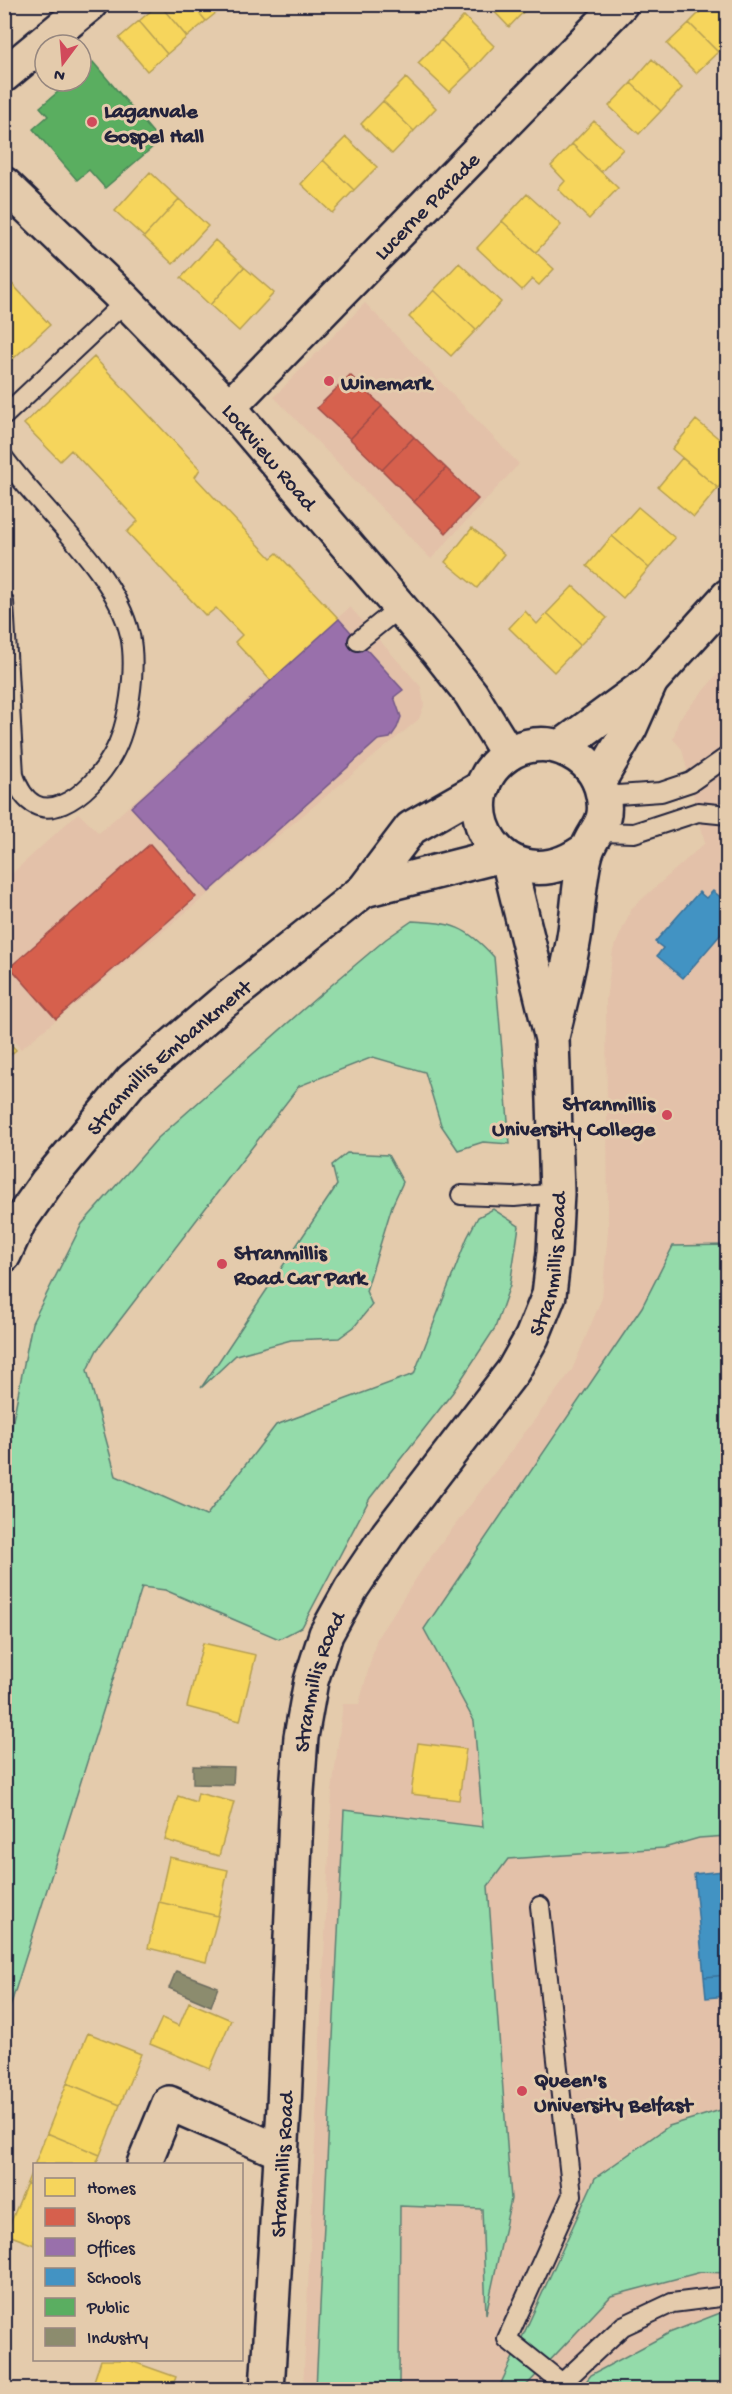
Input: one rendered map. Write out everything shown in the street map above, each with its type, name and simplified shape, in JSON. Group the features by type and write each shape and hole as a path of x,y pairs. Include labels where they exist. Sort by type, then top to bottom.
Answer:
{"street":[{"path":"4,75 90,4"},
{"name":"Lucerne Parade","path":"230,407 621,4"},
{"name":"Lockview Road","path":"4,184 126,301 230,407 471,694 508,754"},
{"path":"561,747 651,681 728,596"},
{"path":"601,788 651,681"},
{"path":"534,745 561,747 590,766 601,788 604,814 593,840 571,862 551,868 530,868 505,857 487,836 481,820 480,804 483,787 492,768 508,754 534,745"},
{"name":"Stranmillis Embankment","path":"4,1255 19,1222 47,1182 118,1094 222,1003 364,890 411,828 483,787"},
{"name":"Stranmillis Road","path":"552,1039 593,840"},
{"name":"Stranmillis Embankment","path":"364,890 505,857"},
{"name":"Stranmillis Road","path":"267,2390 281,2152 299,1759 311,1681 326,1634 351,1589 388,1534 513,1371 532,1337 549,1295 557,1193 552,1039 505,857"},
{"path":"144,2163 169,2103 281,2152"}],"lane":[{"path":"4,416 126,301"},
{"path":"4,458 113,590 130,636 131,673 127,715 113,755 95,781 73,801 50,808 29,802 19,791 14,775 4,602"},
{"path":"358,641 400,607"},
{"path":"601,788 661,792 691,782 728,756"},
{"path":"593,840 633,833 698,812 728,814"},
{"path":"461,1195 514,1197 557,1193"},
{"path":"540,1906 572,2196 507,2338 560,2386 623,2326 672,2303 728,2296"}],"shaded area":[{"path":"365,303 519,464 431,559 274,397"},
{"path":"350,607 421,687 424,705 419,719 21,1049 5,1031 5,880 78,813 99,833"},
{"name":"Queen's University Belfast","path":"727,663 727,2389 303,2390 332,1792 343,1704 359,1704 377,1638 425,1565 572,1370 602,1298 608,1231 606,1000 613,950 632,908 705,843 682,749 673,739 679,719"}],"green space":[{"path":"412,921 438,923 458,928 475,939 494,957 510,1144 483,1142 458,1150 441,1125 425,1072 373,1057 299,1086 97,1350 87,1370 116,1476 206,1516 276,1425 414,1374 467,1238 478,1217 493,1209 519,1226 510,1285 495,1328 453,1392 370,1498 302,1627 279,1639 165,1590 142,1587 5,2023 4,1549 9,1440 32,1323 82,1224 158,1138 315,999 386,939"},
{"path":"347,1153 388,1155 403,1182 392,1206 366,1291 372,1305 354,1327 339,1338 291,1340 236,1355 201,1388 337,1185 332,1165"},
{"path":"727,1245 727,1836 699,1838 664,1848 508,1859 488,1886 511,2199 486,2314 482,2209 400,2206 399,2389 316,2389 344,1810 483,1827 474,1721 424,1629 642,1307 673,1246"},
{"path":"727,2108 727,2273 701,2272 611,2296 523,2389 498,2390 595,2178 669,2126"},
{"path":"720,2313 727,2314 727,2389 580,2389 591,2375 669,2333"}],"building: Homes":[{"path":"159,4 192,4 206,21 187,37"},
{"path":"159,4 187,37 167,54 139,21"},
{"path":"192,4 226,4 226,5 206,21"},
{"path":"487,4 531,4 509,27"},
{"path":"708,4 714,4 728,19 728,43 718,52 689,23"},
{"path":"464,16 494,46 472,70 441,40"},
{"path":"139,21 167,54 147,71 119,38"},
{"path":"689,23 718,52 696,73 667,44"},
{"path":"441,40 472,70 449,92 418,63"},
{"path":"652,59 682,88 661,111 631,83"},
{"path":"406,78 436,108 414,131 383,101"},
{"path":"631,83 661,111 639,134 609,106"},
{"path":"383,101 414,131 392,154 361,124"},
{"path":"594,121 623,149 601,172 572,144"},
{"path":"346,137 377,167 354,190 323,160"},
{"path":"572,144 618,188 589,219 558,189 565,181 551,166"},
{"path":"323,160 354,190 332,213 301,184"},
{"path":"150,172 179,199 144,237 115,211"},
{"path":"527,194 561,225 536,252 502,221"},
{"path":"179,199 208,226 173,264 144,237"},
{"path":"502,221 554,269 539,285 532,279 522,290 477,248"},
{"path":"215,240 244,267 210,305 181,278"},
{"path":"459,263 501,302 476,330 434,290"},
{"path":"244,267 274,293 239,331 210,305"},
{"path":"4,275 50,325 4,367"},
{"path":"434,290 476,330 451,356 409,317"},
{"path":"94,357 200,469 195,477 271,558 277,553 339,619 271,681 235,642 242,635 216,608 206,616 127,532 138,521 71,450 60,461 24,424"},
{"path":"696,420 728,446 728,477 718,488 672,449"},
{"path":"682,458 718,488 694,517 658,487"},
{"path":"638,507 675,538 649,568 612,536"},
{"path":"472,528 504,554 477,588 445,562"},
{"path":"612,536 649,568 623,598 587,566"},
{"path":"573,586 607,618 580,645 547,613"},
{"path":"525,611 537,624 547,613 580,645 554,672 509,628"},
{"path":"4,1037 16,1050 4,1061"},
{"path":"203,1643 256,1655 240,1721 187,1707"},
{"path":"418,1743 466,1749 459,1800 411,1794"},
{"path":"198,1793 234,1802 219,1856 165,1840 178,1796 196,1802"},
{"path":"169,1857 228,1870 218,1916 159,1902"},
{"path":"159,1902 218,1916 206,1962 148,1948"},
{"path":"189,2002 231,2020 210,2069 150,2044 162,2018 179,2026"},
{"path":"88,2033 141,2054 120,2105 67,2083"},
{"path":"67,2083 120,2105 100,2155 47,2133"},
{"path":"47,2133 100,2155 96,2163 35,2163"},
{"path":"33,2168 33,2186 27,2183"},
{"path":"27,2183 33,2186 33,2245 6,2234"},
{"path":"101,2361 131,2361 176,2377 171,2390 100,2390 92,2387"}],"building: Shops":[{"path":"350,375 382,406 350,439 317,408"},
{"path":"382,406 414,437 382,470 350,439"},
{"path":"414,437 446,468 414,502 382,470"},
{"path":"446,468 478,499 446,533 414,502"},
{"path":"150,844 196,897 56,1019 10,967"}],"building: Offices":[{"path":"339,619 403,690 394,697 401,717 397,728 390,738 378,740 209,892 131,807"}],"building: Schools":[{"path":"713,891 728,903 728,926 683,978 657,956 663,948 655,942 699,892 706,898"},
{"path":"728,1871 728,1975 704,1977 694,1874"},
{"path":"728,1975 728,1996 706,1998 704,1977"}],"building: Public":[{"name":"Laganvale Gospel Hall","path":"93,62 160,141 105,188 89,170 77,180 33,129 48,116 40,107 57,93 93,93"}],"building: Industry":[{"path":"193,1766 234,1767 233,1785 193,1784"},
{"path":"176,1971 218,1987 211,2006 169,1988"}],"place":[{"name":"Laganvale Gospel Hall","path":"92,122"},
{"name":"Winemark","path":"329,381"},
{"name":"Stranmillis University College","path":"667,1115"},
{"name":"Stranmillis Road Car Park","path":"222,1264"},
{"name":"Queen's University Belfast","path":"522,2091"}]}
